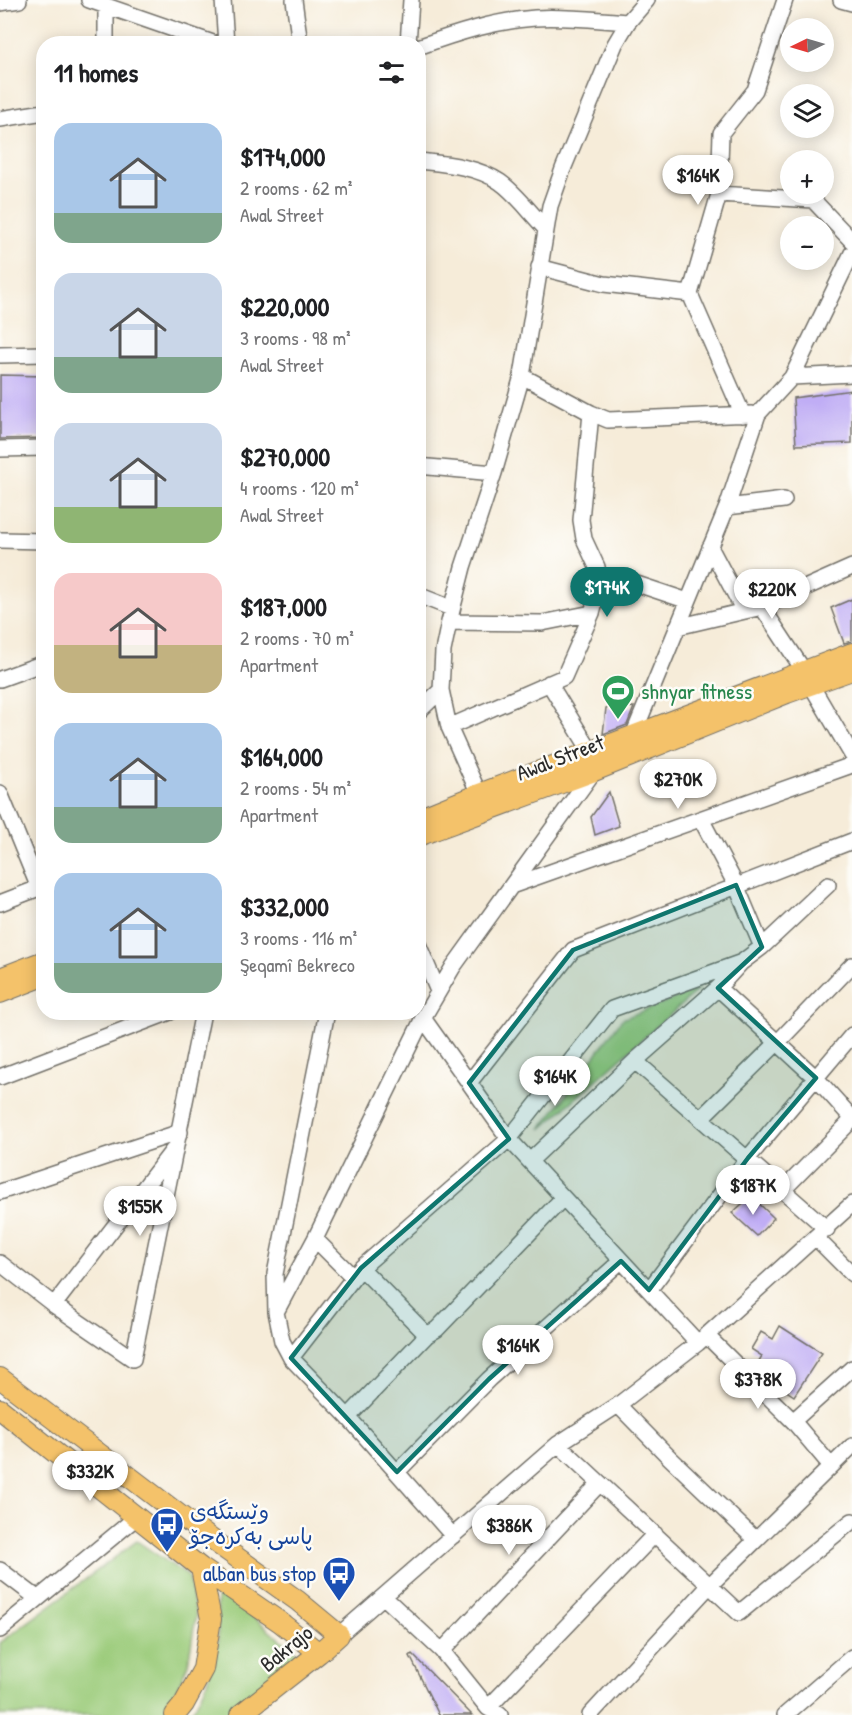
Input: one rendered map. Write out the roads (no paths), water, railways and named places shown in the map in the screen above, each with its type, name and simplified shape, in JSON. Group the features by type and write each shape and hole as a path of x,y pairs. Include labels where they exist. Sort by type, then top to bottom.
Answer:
{"main road":[{"name":"Awal Street","path":"426,816 479,794 593,762 627,757 787,693 852,653"},
{"name":"Awal Street","path":"426,833 593,762 632,738 808,678 852,670"},
{"path":"0,978 36,964"},
{"path":"0,993 36,979"},
{"name":"Bakrajo","path":"0,1378 211,1539 298,1601 339,1635 248,1712"},
{"path":"0,1409 201,1568 280,1622 319,1653"},
{"path":"175,1715 184,1704 203,1669 210,1619 201,1568"},
{"path":"280,1622 298,1601"}],"street":[{"path":"89,0 193,36"},
{"path":"223,0 225,36"},
{"path":"294,0 299,36"},
{"path":"409,36 411,0"},
{"path":"479,794 449,727 441,690 443,651 450,615 522,376 539,267 555,189 615,44 628,22 647,0"},
{"path":"750,414 690,294 719,194 721,133 755,90 785,0"},
{"path":"841,0 852,3"},
{"path":"106,6 106,36"},
{"path":"426,44 478,27 535,18 569,17 628,22"},
{"path":"0,119 36,112"},
{"path":"426,162 456,165 500,182 546,229"},
{"path":"719,194 813,200 852,241"},
{"path":"627,757 632,738 727,507 750,414 792,377 852,254"},
{"path":"539,267 604,284 690,294"},
{"path":"0,355 36,354"},
{"path":"792,377 852,374"},
{"path":"522,376 608,420 750,414"},
{"path":"449,727 564,676 599,592 599,576 584,539 581,519 591,413"},
{"path":"0,449 36,448"},
{"path":"426,467 494,473"},
{"path":"727,507 784,500"},
{"path":"0,540 36,541"},
{"path":"710,547 744,611"},
{"path":"677,627 762,606 852,567"},
{"path":"599,576 622,579 688,601"},
{"path":"426,600 450,615 542,623 592,613"},
{"path":"762,606 808,678 852,755"},
{"path":"0,679 36,666"},
{"path":"426,1013 453,967 514,885 593,762 549,683"},
{"path":"426,704 441,690"},
{"path":"514,885 852,765"},
{"path":"0,794 36,876"},
{"path":"701,819 736,885 762,947"},
{"path":"470,1083 573,950 852,841"},
{"path":"530,1161 635,1061 718,988 742,962 762,947 828,885"},
{"path":"0,903 36,889"},
{"path":"291,1358 357,1272 509,1139 612,1009 742,962"},
{"path":"426,963 438,991"},
{"path":"701,1118 852,965"},
{"path":"718,988 816,1078 852,1119 783,1190"},
{"path":"0,1077 149,1020"},
{"path":"0,1263 54,1305 133,1359 201,1020"},
{"path":"325,1020 275,1274 276,1312 282,1341 291,1358 348,1417 453,1536"},
{"path":"276,1312 315,1239 422,1020"},
{"path":"424,1020 509,1139 649,1290 793,1421 831,1466"},
{"path":"649,1290 748,1158 852,1035"},
{"path":"635,1061 783,1190 852,1274"},
{"path":"0,1192 180,1132"},
{"path":"54,1305 175,1148"},
{"path":"348,1417 427,1335 437,1329 563,1198"},
{"path":"339,1635 558,1444 618,1405 702,1339 852,1204"},
{"path":"315,1239 357,1272 427,1335"},
{"path":"396,1472 489,1379 621,1261"},
{"path":"793,1421 852,1368"},
{"path":"618,1405 756,1540"},
{"path":"558,1444 740,1613 852,1521"},
{"path":"590,1715 710,1585 852,1446"},
{"path":"442,1651 600,1483"},
{"path":"0,1630 138,1516"},
{"path":"384,1597 442,1651 494,1711 655,1534"},
{"path":"0,1570 37,1598"},
{"path":"785,1715 852,1657"}],"place":[{"name":"shnyar fitness","path":"618,720"},
{"name":"وێستگەی پاسی بەکرەجۆ","path":"167,1553"},
{"name":"alban bus stop","path":"339,1602"}]}
